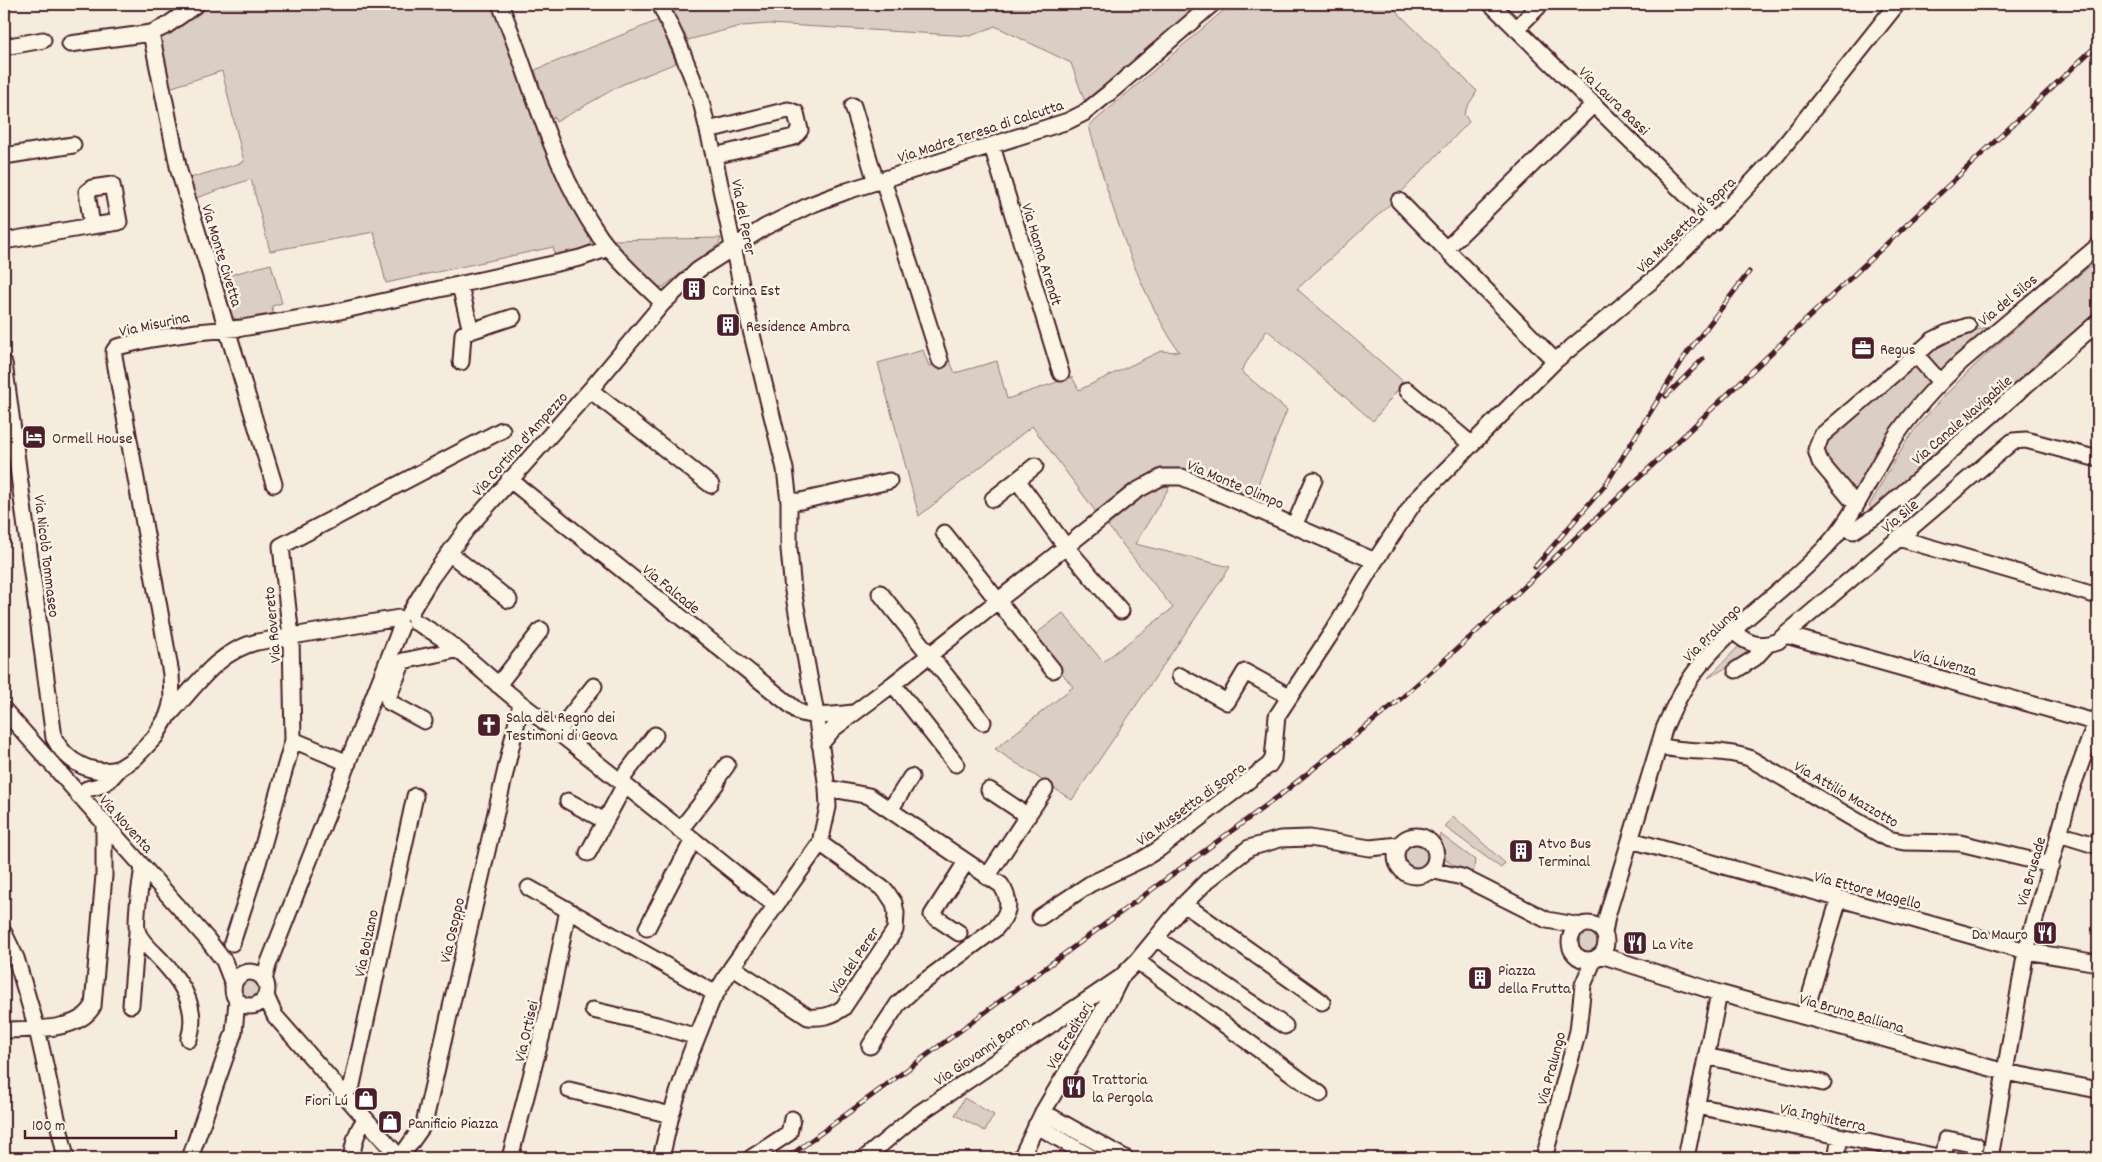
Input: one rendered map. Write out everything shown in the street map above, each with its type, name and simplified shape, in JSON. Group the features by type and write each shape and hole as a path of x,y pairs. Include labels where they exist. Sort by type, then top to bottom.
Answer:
{"street":[{"path":"70,44 151,33 166,26 197,4"},
{"path":"500,4 540,117 579,205 609,248 663,303"},
{"name":"Via del Perer","path":"660,4 693,76 708,130 758,360 784,461 789,502 789,549 793,591 816,714 827,788 827,816 820,842 732,966 716,994 697,1037 671,1115 661,1158"},
{"name":"Via Madre Teresa di Calcutta","path":"733,247 791,213 827,198 1054,126 1084,113 1212,4"},
{"name":"Via Laura Bassi","path":"1492,4 1714,222"},
{"path":"1516,29 1541,4"},
{"name":"Via Mussetta di Sopra","path":"1040,917 1090,884 1143,859 1159,849 1265,770 1273,759 1277,716 1338,624 1375,561 1415,501 1555,361 1660,274 1714,222 1772,161 1897,4"},
{"name":"Via Monte Civetta","path":"151,33 178,171 274,484"},
{"path":"4,47 43,40"},
{"path":"1446,249 1594,104"},
{"path":"853,106 940,360"},
{"path":"708,130 788,110 796,113 800,130 794,137 714,156"},
{"path":"4,156 73,145"},
{"name":"Via Hanna Arendt","path":"992,146 1061,373"},
{"path":"1399,201 1555,361"},
{"path":"4,241 92,226"},
{"name":"Via del Silos","path":"1968,326 1947,332 1915,354 1821,436 1816,450 1820,462 1853,502 1898,433 1940,382 1974,350 2098,246"},
{"name":"Via Cortina d'Ampezzo","path":"253,975 348,763 406,620 449,553 509,479 590,390 663,303 698,270 733,247"},
{"name":"Via Misurina","path":"83,792 100,786 109,780 120,768 147,747 167,717 172,699 171,674 114,351 116,347 197,332 228,330 321,314 460,286 580,258 609,248"},
{"path":"460,286 471,331"},
{"path":"461,362 463,334 513,317"},
{"name":"Via Canale Navigabile","path":"1842,527 1853,531 1878,515 2098,322"},
{"path":"1915,354 1940,382"},
{"name":"Via Nicolò Tommaseo","path":"4,363 8,420 51,726 54,738 63,751"},
{"name":"Via Cortina d'Ampezzo","path":"590,390 711,485"},
{"path":"1407,390 1472,446"},
{"name":"Via Rovereto","path":"232,943 258,863 293,740 291,637 281,546 502,430"},
{"name":"Via Sile","path":"1736,670 1754,658 1766,646 1786,635 1898,538 2017,440 2032,441 2098,460"},
{"path":"993,499 1035,466"},
{"name":"Via Monte Olimpo","path":"820,746 833,729 853,713 893,684 1141,488 1162,477 1182,477 1375,561"},
{"name":"Via Falcade","path":"509,479 799,712 807,716 816,714"},
{"path":"1017,480 1066,547 1121,611"},
{"name":"Via Monte Olimpo","path":"1294,526 1314,480"},
{"path":"789,502 889,481"},
{"name":"Via Pralungo","path":"1544,1158 1578,1031 1583,985 1606,944 1604,933 1612,898 1672,708 1710,654 1806,568 1842,527 1853,502"},
{"path":"944,533 1053,670"},
{"path":"1898,538 2098,596"},
{"path":"449,553 509,600"},
{"path":"880,593 983,722"},
{"path":"167,717 191,688 212,667 238,647 258,642 406,620 435,632 521,704 623,782 775,905"},
{"path":"498,684 541,630"},
{"path":"1734,631 1746,640 1766,646"},
{"name":"Via Livenza","path":"1786,635 2097,720"},
{"path":"424,721 389,702 388,698 403,661 456,650"},
{"path":"171,674 183,681 189,680 212,667"},
{"path":"1180,676 1227,702 1245,672 1289,696"},
{"path":"893,684 956,764"},
{"path":"558,732 594,686"},
{"name":"Via Osoppo","path":"400,1158 424,1124 521,704"},
{"path":"816,714 853,713"},
{"name":"Via Noventa","path":"6,717 50,763 83,792 104,824 224,961 253,975"},
{"name":"Via Brusade","path":"1990,1158 2026,951 2072,788 2097,720"},
{"path":"588,853 623,782 655,735"},
{"path":"293,740 348,763"},
{"name":"Via Attilio Mazzotto","path":"1659,746 1670,749 1735,754 1749,758 1895,841 1960,843 2051,865"},
{"path":"50,763 63,751 73,761 85,767 104,771 120,768"},
{"path":"680,830 716,784 727,765"},
{"path":"83,792 85,767"},
{"path":"890,810 911,777"},
{"path":"827,788 869,796 1001,885 1007,894 1009,909 1004,919 994,929 914,989 898,1004 870,1046"},
{"path":"987,877 1045,789"},
{"path":"989,790 1028,816"},
{"name":"Via Bolzano","path":"344,1095 352,1085 415,796"},
{"path":"568,801 605,821"},
{"path":"4,1030 37,1029 65,1024 82,1019 89,1014 93,1006 102,905 104,824"},
{"path":"2059,834 2098,846"},
{"name":"Via Ereditari","path":"1021,1158 1039,1119 1121,977 1137,962 1184,904 1208,880 1248,848 1280,839 1310,838 1370,848 1399,845 1407,838 1421,836 1431,843 1433,863 1422,875 1413,876 1403,872 1397,863 1370,848"},
{"path":"104,855 119,840"},
{"path":"647,928 693,840"},
{"name":"Via Ettore Magello","path":"1631,840 2026,951 2098,963"},
{"name":"Via del Perer","path":"732,966 808,1017 821,1018 842,1008 894,930 896,912 894,903 886,891 820,842"},
{"path":"1397,863 1396,855 1399,845"},
{"path":"959,933 932,914 966,862"},
{"name":"Via Ereditari","path":"1433,863 1547,920 1583,925"},
{"name":"Via Noventa","path":"131,1005 143,867"},
{"path":"140,898 161,888"},
{"path":"529,888 716,994"},
{"name":"Via Pralungo","path":"1583,985 1573,949 1572,933 1612,898"},
{"path":"1804,1016 1839,899"},
{"path":"1184,904 1322,1002"},
{"name":"Via Ortisei","path":"510,1158 544,1024 568,910"},
{"name":"Via Ereditari","path":"1547,920 1573,949"},
{"path":"1583,925 1596,926 1604,933"},
{"path":"137,932 143,941 173,972 184,989 191,1020 189,1039"},
{"path":"4,933 16,958 37,1029 66,1158"},
{"path":"1156,938 1285,1026"},
{"path":"1573,949 1584,960 1597,957"},
{"name":"Via Bruno Balliana","path":"1597,957 1719,993 2005,1072 2098,1090"},
{"path":"1137,962 1320,1094"},
{"path":"234,1032 259,1002 267,987 253,975 233,993 237,1001 245,1006 259,1002"},
{"name":"Via Giovanni Baron","path":"865,1158 915,1116 1121,977"},
{"path":"1686,1158 1719,993"},
{"path":"190,1158 234,1032 237,1001"},
{"path":"259,1002 275,1016 400,1158"},
{"path":"593,1010 657,1025 697,1037"},
{"path":"1706,1056 1823,1083"},
{"path":"568,1090 671,1115"},
{"name":"Via Inghilterra","path":"1696,1106 1943,1158 1947,1139 1976,1145"},
{"path":"351,1158 355,1137 366,1119"},
{"path":"751,1158 789,1133 792,1119"},
{"path":"1039,1119 1092,1158"},
{"path":"1039,1119 1125,1158"},
{"path":"1836,1158 1840,1137"}],"shaded area":[{"path":"208,4 495,4 535,123 579,220 589,232 591,244 586,248 555,256 553,247 386,283 374,232 270,251 251,179 196,198 190,178 244,162 222,71 169,88 160,43 161,39"},
{"path":"686,4 1199,4 1085,102 1071,63 995,26 971,36 769,24 741,26 688,40 673,14"},
{"path":"1231,4 1389,4 1477,91 1464,114 1469,122 1388,206 1297,289 1404,382 1373,421 1267,330 1241,371 1287,410 1253,497 1194,472 1169,469 1158,471 1143,478 1096,512 1032,426 919,516 878,363 923,350 929,366 950,361 955,373 997,361 1007,399 1072,377 1079,390 1161,351 1179,352 1149,299 1125,243 1089,126"},
{"path":"659,20 676,63 621,85 556,122 554,117 550,120 535,70"},
{"path":"721,238 719,244 663,287 656,287 612,240"},
{"path":"2098,259 2098,312 1872,509 1869,506 1900,452 1913,432 1941,399 2006,337"},
{"path":"271,264 282,303 272,306 273,314 245,320 234,318 230,315 218,278"},
{"path":"1997,324 1943,370 1934,366 1928,357 1927,351 1955,336"},
{"path":"1915,365 1929,381 1928,384 1903,414 1881,447 1856,493 1825,456 1825,442"},
{"path":"1170,486 1135,544 1230,567 1072,800 995,749 1073,687 1033,636 1063,613 1103,662 1173,608 1108,526 1129,507 1145,496 1153,491"},
{"path":"1741,644 1753,650 1751,654 1708,678"},
{"path":"1453,816 1505,863 1501,868 1445,827"},
{"path":"1440,834 1475,860 1473,876 1453,865 1443,856 1439,843"},
{"path":"1416,840 1427,844 1431,855 1427,866 1416,870 1405,866 1401,855 1405,844"},
{"path":"1589,929 1597,933 1601,941 1597,949 1589,953 1581,949 1577,941 1581,933"},
{"path":"250,979 257,982 260,989 257,996 250,999 243,996 240,989 243,982"},
{"path":"964,1098 994,1115 985,1131 955,1115"}],"railway":[{"path":"787,1158 1279,796 1397,702 1477,631 2098,44"},
{"path":"1535,567 1606,484 1685,356 1749,272"},
{"path":"1666,396 1703,359"}],"place":[{"name":"Cortina Est","path":"694,289"},
{"name":"Residence Ambra","path":"728,325"},
{"name":"Regus","path":"1863,348"},
{"name":"Ormell House","path":"34,437"},
{"name":"Sala del Regno dei Testimoni di Geova","path":"489,725"},
{"name":"Atvo Bus Terminal","path":"1521,851"},
{"name":"Da Mauro","path":"2045,933"},
{"name":"La Vite","path":"1635,943"},
{"name":"Piazza della Frutta","path":"1480,978"},
{"name":"Trattoria la Pergola","path":"1074,1087"},
{"name":"Fiori Lú","path":"366,1099"},
{"name":"Panificio Piazza","path":"390,1122"}]}
